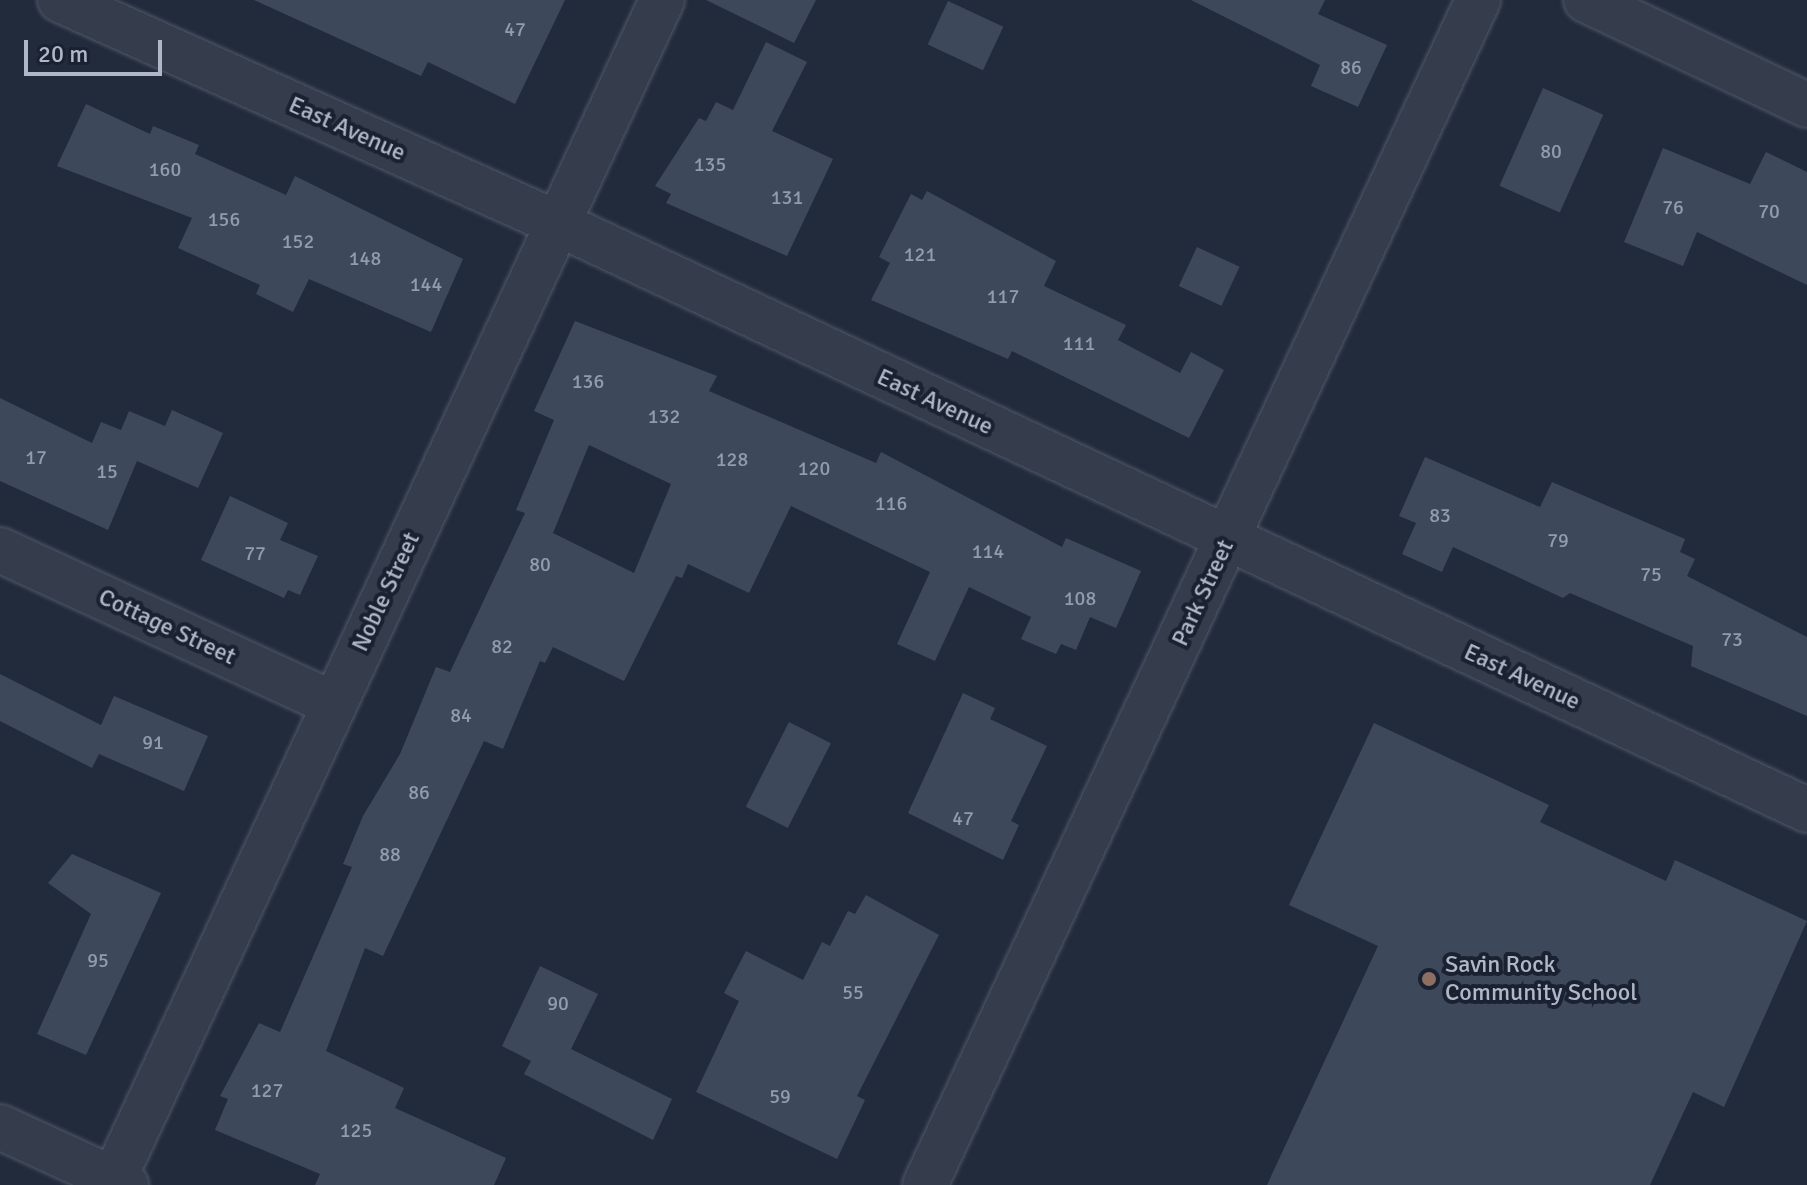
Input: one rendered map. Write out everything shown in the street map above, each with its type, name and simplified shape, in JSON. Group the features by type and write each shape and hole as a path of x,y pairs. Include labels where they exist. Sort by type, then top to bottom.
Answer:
{"street":[{"name":"East Avenue","path":"60,0 559,224 1807,810"},
{"name":"Noble Street","path":"117,1183 334,704 662,0"},
{"name":"Park Street","path":"925,1185 1478,0"},
{"path":"1586,0 1807,105"},
{"name":"Cottage Street","path":"0,550 334,704"},
{"path":"0,1127 117,1183"}],"building":[{"path":"254,0 565,0 515,104 428,62 421,76"},
{"path":"706,0 816,0 794,43"},
{"path":"1191,0 1325,0 1318,14 1387,45 1358,107 1311,86 1320,65"},
{"path":"948,1 1003,27 983,70 928,45"},
{"path":"766,42 807,62 772,131 833,159 787,256 666,203 671,194 655,186 699,118 706,121 716,102 733,110"},
{"path":"1543,88 1603,115 1560,213 1499,186"},
{"path":"86,104 150,134 153,126 199,145 195,154 286,195 295,176 463,259 431,332 309,279 293,312 256,294 260,285 178,248 192,218 57,166"},
{"path":"1663,148 1750,184 1766,152 1807,172 1807,285 1697,232 1683,266 1624,242"},
{"path":"927,191 1056,261 1044,286 1126,325 1118,340 1180,373 1191,352 1224,370 1189,438 1012,351 1008,359 871,300 890,263 879,257 911,194 922,200"},
{"path":"1197,247 1240,267 1221,306 1179,286"},
{"path":"575,321 717,376 709,391 876,463 881,452 1062,547 1066,538 1141,571 1116,628 1090,617 1076,650 1061,644 1056,654 1021,639 1031,617 969,587 935,661 897,644 930,572 791,506 749,593 688,564 682,578 676,576 624,681 553,647 545,663 540,661 503,749 484,741 383,956 365,948 326,1051 404,1088 395,1108 506,1158 494,1185 315,1185 320,1174 215,1130 228,1099 220,1096 259,1023 280,1032 352,867 343,864 363,816 400,754 436,667 450,672 525,513 516,510 554,420 534,411","holes":["589,445 671,484 634,573 553,533"]},
{"path":"0,398 92,443 101,422 121,430 129,411 165,426 172,410 223,433 198,488 137,461 108,530 0,481"},
{"path":"1425,457 1540,507 1552,482 1685,539 1680,552 1695,559 1687,576 1807,637 1807,716 1691,666 1693,646 1570,593 1563,598 1453,547 1442,572 1402,554 1416,523 1399,516"},
{"path":"230,496 288,523 280,540 318,556 300,595 288,590 284,598 201,560"},
{"path":"0,674 101,725 114,696 208,736 184,791 99,754 92,768 0,721"},
{"path":"963,693 995,708 990,719 1047,746 1011,821 1019,825 1003,860 908,813"},
{"path":"789,722 831,743 788,828 746,807"},
{"path":"1374,723 1549,805 1540,822 1666,881 1675,860 1807,921 1724,1107 1693,1092 1650,1185 1267,1185 1378,946 1289,905"},
{"path":"72,854 161,893 86,1055 37,1034 91,914 48,883"},
{"path":"866,895 939,935 857,1096 865,1100 837,1159 696,1092 739,1001 724,993 746,951 803,980 822,942 830,946 848,911 855,914"},
{"path":"540,966 598,994 571,1049 672,1099 653,1140 524,1074 531,1061 502,1046"}],"place":[{"name":"Savin Rock Community School","path":"1429,979"}]}
